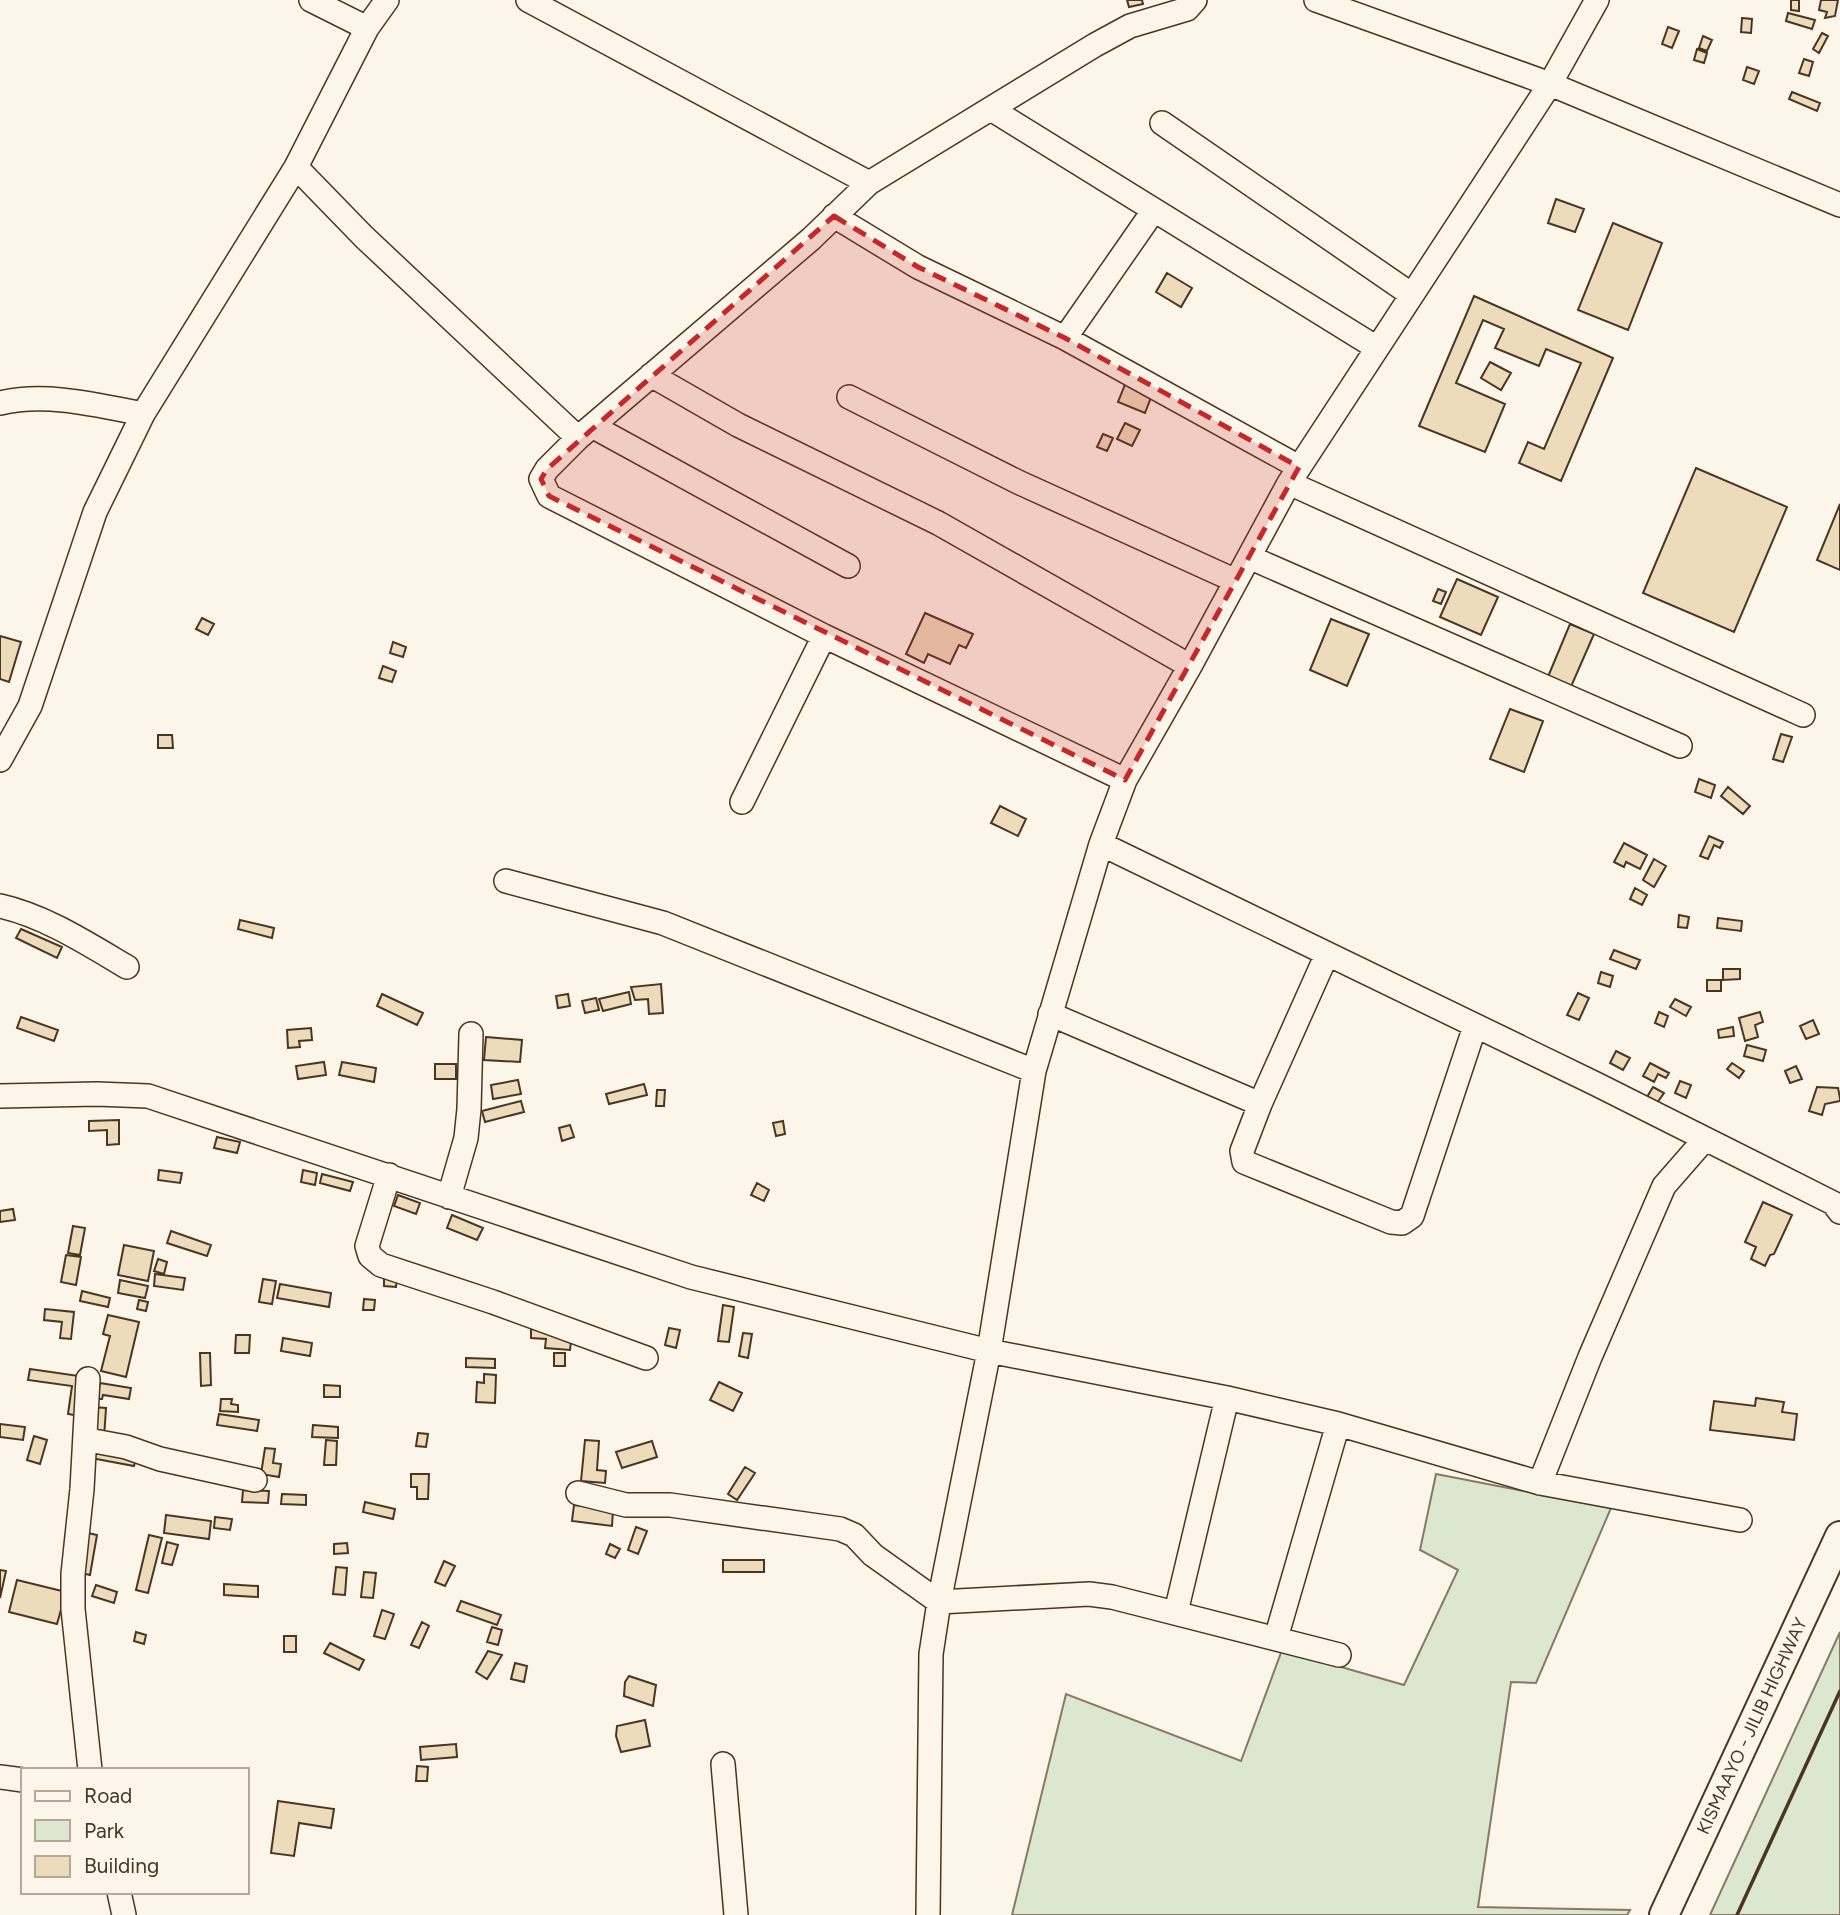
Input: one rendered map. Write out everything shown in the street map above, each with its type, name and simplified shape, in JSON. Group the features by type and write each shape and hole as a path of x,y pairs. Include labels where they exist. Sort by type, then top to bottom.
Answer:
{"main road":[{"name":"KISMAAYO - JILIB HIGHWAY","path":"1664,1915 1840,1536"}],"street":[{"path":"311,0 367,28"},
{"path":"0,760 30,706 95,512 143,414 296,167 367,28 387,0"},
{"path":"528,0 869,183"},
{"path":"1125,780 824,636 549,496 541,479 547,469 585,432 811,239 869,183 1130,26 1187,9 1195,0"},
{"path":"1316,0 1550,84 1840,205"},
{"path":"928,1915 931,1654 939,1602 989,1351 1034,1071 1101,844 1125,780 1294,475 1550,84 1597,0"},
{"path":"990,108 1377,348"},
{"path":"1162,123 1412,295"},
{"path":"296,167 374,246 585,432 848,566"},
{"path":"1065,338 1154,210"},
{"path":"834,216 918,267 1065,338 1294,475 1803,715"},
{"path":"651,375 738,425 937,523 1190,667"},
{"path":"849,397 1018,482 1236,581"},
{"path":"0,403 15,399 81,401 143,414"},
{"path":"1249,557 1680,746"},
{"path":"741,802 824,636"},
{"path":"1101,844 1705,1139 1832,1203 1840,1212"},
{"path":"506,881 663,923 1034,1071"},
{"path":"0,906 38,920 127,967"},
{"path":"1327,954 1260,1104 1242,1151 1244,1161 1391,1223 1402,1223 1412,1216 1475,1026"},
{"path":"1050,1014 1260,1104"},
{"path":"449,1196 466,1138 470,1109 471,1034"},
{"path":"0,1096 148,1096 691,1277 989,1351 1227,1398 1338,1424 1540,1483 1740,1520"},
{"path":"1540,1483 1605,1321 1664,1186 1705,1139"},
{"path":"389,1175 367,1246 370,1256 381,1265 493,1302 646,1358"},
{"path":"88,1380 82,1489 73,1574 73,1609 90,1768"},
{"path":"1176,1612 1227,1398"},
{"path":"1276,1638 1338,1424"},
{"path":"85,1436 94,1441 127,1447 160,1459 255,1480"},
{"path":"578,1493 626,1505 670,1505 840,1529 854,1535 873,1556 939,1602 1089,1594 1112,1597 1339,1655"},
{"path":"723,1764 736,1915"},
{"path":"0,1777 21,1780"},
{"path":"119,1894 124,1915"}],"highlighted area":[{"path":"834,216 918,267 1065,338 1299,467 1125,780 549,496 541,479 547,469"}],"green space":[{"path":"1436,1474 1611,1508 1536,1683 1511,1682 1478,1907 1630,1910 1627,1915 1012,1915 1066,1694 1241,1761 1282,1650 1404,1685 1458,1570 1420,1550"},
{"path":"1840,1632 1840,1915 1710,1915"}],"building":[{"path":"1127,0 1142,0 1143,4 1129,7"},
{"path":"1791,0 1799,0 1799,11 1791,10"},
{"path":"1821,0 1838,0 1835,16 1825,18 1827,12 1819,10"},
{"path":"1788,13 1815,20 1812,29 1786,21"},
{"path":"1742,18 1752,19 1751,33 1741,32"},
{"path":"1668,27 1679,31 1672,48 1662,44"},
{"path":"1822,33 1828,36 1819,53 1813,49"},
{"path":"1703,36 1712,40 1707,51 1699,48"},
{"path":"1697,49 1707,53 1704,63 1694,60"},
{"path":"1804,59 1813,62 1809,76 1799,73"},
{"path":"1747,67 1759,71 1754,84 1743,80"},
{"path":"1792,92 1820,103 1817,111 1789,99"},
{"path":"1556,199 1584,209 1575,232 1548,223"},
{"path":"1613,223 1662,243 1628,330 1578,310"},
{"path":"1167,273 1192,288 1181,307 1156,292"},
{"path":"1474,296 1613,358 1561,481 1519,463 1528,442 1544,449 1581,363 1546,349 1539,366 1495,348 1504,329 1483,320 1456,383 1505,404 1485,452 1419,426"},
{"path":"1490,362 1511,373 1501,390 1481,378"},
{"path":"1126,382 1153,392 1145,413 1118,402"},
{"path":"1125,423 1140,430 1132,446 1117,439"},
{"path":"1103,434 1113,438 1107,451 1097,447"},
{"path":"1696,468 1787,507 1734,632 1643,593"},
{"path":"1840,504 1840,570 1817,560"},
{"path":"1457,579 1498,597 1481,635 1440,617"},
{"path":"1438,589 1446,592 1441,604 1433,601"},
{"path":"925,613 973,634 966,648 959,645 950,664 928,654 924,663 906,654"},
{"path":"202,618 214,624 208,635 196,629"},
{"path":"1331,619 1369,634 1347,686 1310,670"},
{"path":"1570,624 1594,634 1570,689 1547,679"},
{"path":"0,636 21,642 9,682 0,679"},
{"path":"393,642 406,647 403,657 390,653"},
{"path":"383,666 396,671 392,682 379,678"},
{"path":"1510,709 1543,721 1524,772 1490,759"},
{"path":"1781,734 1792,737 1783,762 1773,759"},
{"path":"158,735 172,735 173,748 158,748"},
{"path":"1699,779 1715,785 1711,798 1695,792"},
{"path":"1728,787 1750,806 1743,814 1721,796"},
{"path":"1000,806 1026,819 1018,836 991,823"},
{"path":"1709,836 1723,842 1720,848 1714,845 1708,859 1700,856"},
{"path":"1624,843 1647,855 1640,869 1626,862 1624,867 1614,862"},
{"path":"1654,859 1666,866 1654,887 1643,880"},
{"path":"1635,888 1647,895 1642,905 1630,899"},
{"path":"1679,915 1689,917 1687,928 1678,927"},
{"path":"1718,918 1742,921 1741,931 1717,928"},
{"path":"240,920 274,928 272,938 238,929"},
{"path":"21,929 62,947 57,958 16,938"},
{"path":"1614,950 1640,960 1636,969 1610,959"},
{"path":"1723,969 1740,969 1740,979 1723,980"},
{"path":"1601,972 1613,976 1610,987 1598,983"},
{"path":"1707,980 1721,980 1721,991 1707,991"},
{"path":"661,984 663,1013 649,1014 648,999 635,1000 631,987"},
{"path":"629,992 631,1004 603,1011 599,999"},
{"path":"1578,993 1589,998 1579,1020 1567,1015"},
{"path":"382,994 423,1013 417,1025 377,1006"},
{"path":"568,994 570,1006 558,1008 556,996"},
{"path":"596,998 599,1010 585,1013 582,1001"},
{"path":"1675,999 1691,1007 1686,1016 1670,1007"},
{"path":"1659,1012 1668,1016 1664,1027 1655,1023"},
{"path":"1760,1012 1763,1022 1755,1025 1758,1037 1745,1041 1739,1018"},
{"path":"21,1017 58,1030 54,1041 17,1028"},
{"path":"1813,1020 1819,1034 1806,1039 1800,1026"},
{"path":"1733,1027 1734,1036 1719,1038 1718,1030"},
{"path":"311,1028 312,1040 299,1041 300,1047 288,1048 287,1030"},
{"path":"486,1037 522,1040 520,1062 484,1060"},
{"path":"1747,1045 1766,1050 1763,1061 1744,1056"},
{"path":"1616,1051 1630,1058 1623,1070 1610,1063"},
{"path":"324,1062 326,1075 298,1079 296,1066"},
{"path":"342,1062 376,1068 374,1082 339,1075"},
{"path":"1650,1063 1669,1073 1666,1078 1658,1074 1654,1082 1643,1076"},
{"path":"1732,1063 1744,1071 1739,1078 1727,1069"},
{"path":"435,1064 456,1064 456,1079 435,1079"},
{"path":"1796,1066 1802,1079 1790,1083 1785,1071"},
{"path":"518,1080 521,1094 493,1099 491,1085"},
{"path":"1680,1081 1691,1085 1686,1098 1675,1093"},
{"path":"644,1084 647,1095 609,1104 606,1094"},
{"path":"1653,1087 1664,1093 1657,1103 1647,1097"},
{"path":"1817,1087 1838,1088 1840,1098 1840,1101 1825,1104 1822,1115 1809,1111"},
{"path":"657,1090 665,1090 664,1106 656,1106"},
{"path":"521,1101 524,1112 485,1122 482,1111"},
{"path":"119,1120 119,1144 107,1145 107,1130 89,1131 89,1121"},
{"path":"783,1121 785,1134 776,1136 773,1123"},
{"path":"570,1125 574,1137 562,1141 559,1128"},
{"path":"217,1137 240,1142 237,1153 214,1148"},
{"path":"159,1170 182,1173 180,1183 158,1180"},
{"path":"303,1170 317,1173 315,1185 301,1182"},
{"path":"322,1174 353,1182 350,1191 320,1183"},
{"path":"757,1183 769,1190 764,1201 751,1195"},
{"path":"398,1195 420,1203 416,1214 394,1206"},
{"path":"1763,1202 1792,1215 1774,1254 1770,1255 1765,1266 1751,1259 1756,1247 1745,1242"},
{"path":"13,1209 15,1220 0,1222 0,1211"},
{"path":"452,1215 483,1228 477,1240 447,1228"},
{"path":"73,1226 85,1228 80,1255 68,1253"},
{"path":"171,1231 211,1245 207,1256 167,1243"},
{"path":"124,1245 154,1251 148,1281 118,1275"},
{"path":"66,1255 81,1257 76,1285 61,1282"},
{"path":"158,1259 167,1262 164,1274 154,1271"},
{"path":"155,1274 185,1278 183,1290 154,1286"},
{"path":"384,1276 397,1277 396,1287 384,1286"},
{"path":"263,1279 276,1281 272,1304 259,1302"},
{"path":"120,1280 148,1286 145,1298 118,1293"},
{"path":"280,1284 331,1293 329,1307 277,1298"},
{"path":"82,1291 110,1298 108,1307 80,1301"},
{"path":"364,1299 375,1300 374,1310 363,1310"},
{"path":"139,1300 148,1302 146,1311 137,1309"},
{"path":"723,1305 734,1307 729,1342 718,1341"},
{"path":"45,1309 74,1312 71,1339 60,1338 62,1322 44,1320"},
{"path":"108,1315 139,1322 126,1377 101,1371 110,1336 103,1334"},
{"path":"531,1328 572,1332 570,1350 545,1348 546,1339 531,1338"},
{"path":"669,1328 680,1330 676,1348 665,1345"},
{"path":"743,1333 752,1334 748,1358 739,1356"},
{"path":"236,1335 250,1335 249,1353 235,1353"},
{"path":"283,1338 312,1343 310,1356 281,1351"},
{"path":"200,1353 210,1353 211,1385 201,1386"},
{"path":"554,1353 565,1353 565,1366 554,1366"},
{"path":"466,1358 495,1359 495,1368 466,1367"},
{"path":"30,1369 86,1377 80,1416 68,1414 72,1386 28,1380"},
{"path":"484,1374 496,1375 495,1403 476,1402 477,1382 484,1383"},
{"path":"719,1382 742,1393 733,1411 710,1400"},
{"path":"100,1383 131,1388 129,1399 103,1395 102,1399 97,1399"},
{"path":"324,1385 340,1386 340,1397 324,1397"},
{"path":"1756,1398 1784,1402 1782,1412 1797,1414 1794,1440 1710,1430 1714,1401 1755,1406"},
{"path":"221,1399 232,1399 231,1404 238,1405 238,1412 220,1411"},
{"path":"93,1407 106,1408 104,1438 91,1437"},
{"path":"219,1414 259,1420 257,1431 217,1425"},
{"path":"0,1424 25,1427 23,1440 0,1437"},
{"path":"313,1425 338,1427 338,1438 312,1437"},
{"path":"418,1433 428,1434 426,1447 416,1446"},
{"path":"34,1436 47,1440 40,1464 27,1460"},
{"path":"326,1440 337,1441 336,1465 324,1465"},
{"path":"585,1440 599,1441 597,1470 606,1471 605,1483 581,1481"},
{"path":"652,1441 657,1457 622,1468 616,1452"},
{"path":"93,1446 137,1454 134,1466 91,1458"},
{"path":"265,1448 275,1449 273,1463 281,1464 279,1477 261,1474"},
{"path":"745,1467 755,1473 737,1500 728,1494"},
{"path":"411,1474 429,1474 428,1499 417,1499 417,1487 411,1487"},
{"path":"243,1490 269,1491 268,1503 242,1502"},
{"path":"282,1494 306,1495 306,1505 281,1504"},
{"path":"365,1502 395,1509 393,1519 363,1512"},
{"path":"574,1505 613,1510 612,1526 572,1521"},
{"path":"166,1515 211,1521 209,1539 164,1533"},
{"path":"215,1517 232,1519 230,1530 214,1528"},
{"path":"636,1527 647,1531 638,1554 628,1550"},
{"path":"88,1533 97,1535 90,1575 81,1573"},
{"path":"149,1535 162,1538 148,1593 136,1590"},
{"path":"167,1542 178,1545 172,1565 162,1563"},
{"path":"347,1543 348,1553 334,1554 334,1544"},
{"path":"610,1544 620,1549 615,1558 606,1554"},
{"path":"723,1560 764,1560 764,1572 723,1572"},
{"path":"444,1561 455,1566 445,1586 435,1582"},
{"path":"336,1567 347,1568 345,1595 333,1594"},
{"path":"0,1570 6,1571 0,1598"},
{"path":"364,1572 376,1573 373,1598 361,1597"},
{"path":"17,1580 66,1592 57,1624 9,1612"},
{"path":"224,1584 258,1586 258,1597 224,1595"},
{"path":"96,1585 117,1592 114,1603 92,1596"},
{"path":"461,1601 501,1615 497,1625 457,1611"},
{"path":"382,1610 394,1614 385,1639 374,1636"},
{"path":"422,1622 429,1626 419,1648 411,1645"},
{"path":"492,1627 502,1630 498,1645 487,1642"},
{"path":"136,1632 146,1635 144,1644 134,1641"},
{"path":"284,1636 296,1636 296,1652 284,1652"},
{"path":"330,1643 364,1660 359,1670 324,1653"},
{"path":"488,1651 502,1655 487,1679 476,1672"},
{"path":"515,1663 527,1666 524,1682 511,1679"},
{"path":"629,1676 656,1685 653,1706 624,1696 625,1682"},
{"path":"645,1720 650,1746 621,1752 616,1736 617,1726"},
{"path":"456,1744 457,1757 421,1760 420,1747"},
{"path":"417,1766 428,1767 427,1781 416,1781"},
{"path":"278,1801 334,1809 331,1828 299,1823 294,1856 271,1853"}],"wall":[{"path":"1737,1915 1840,1691"}]}
